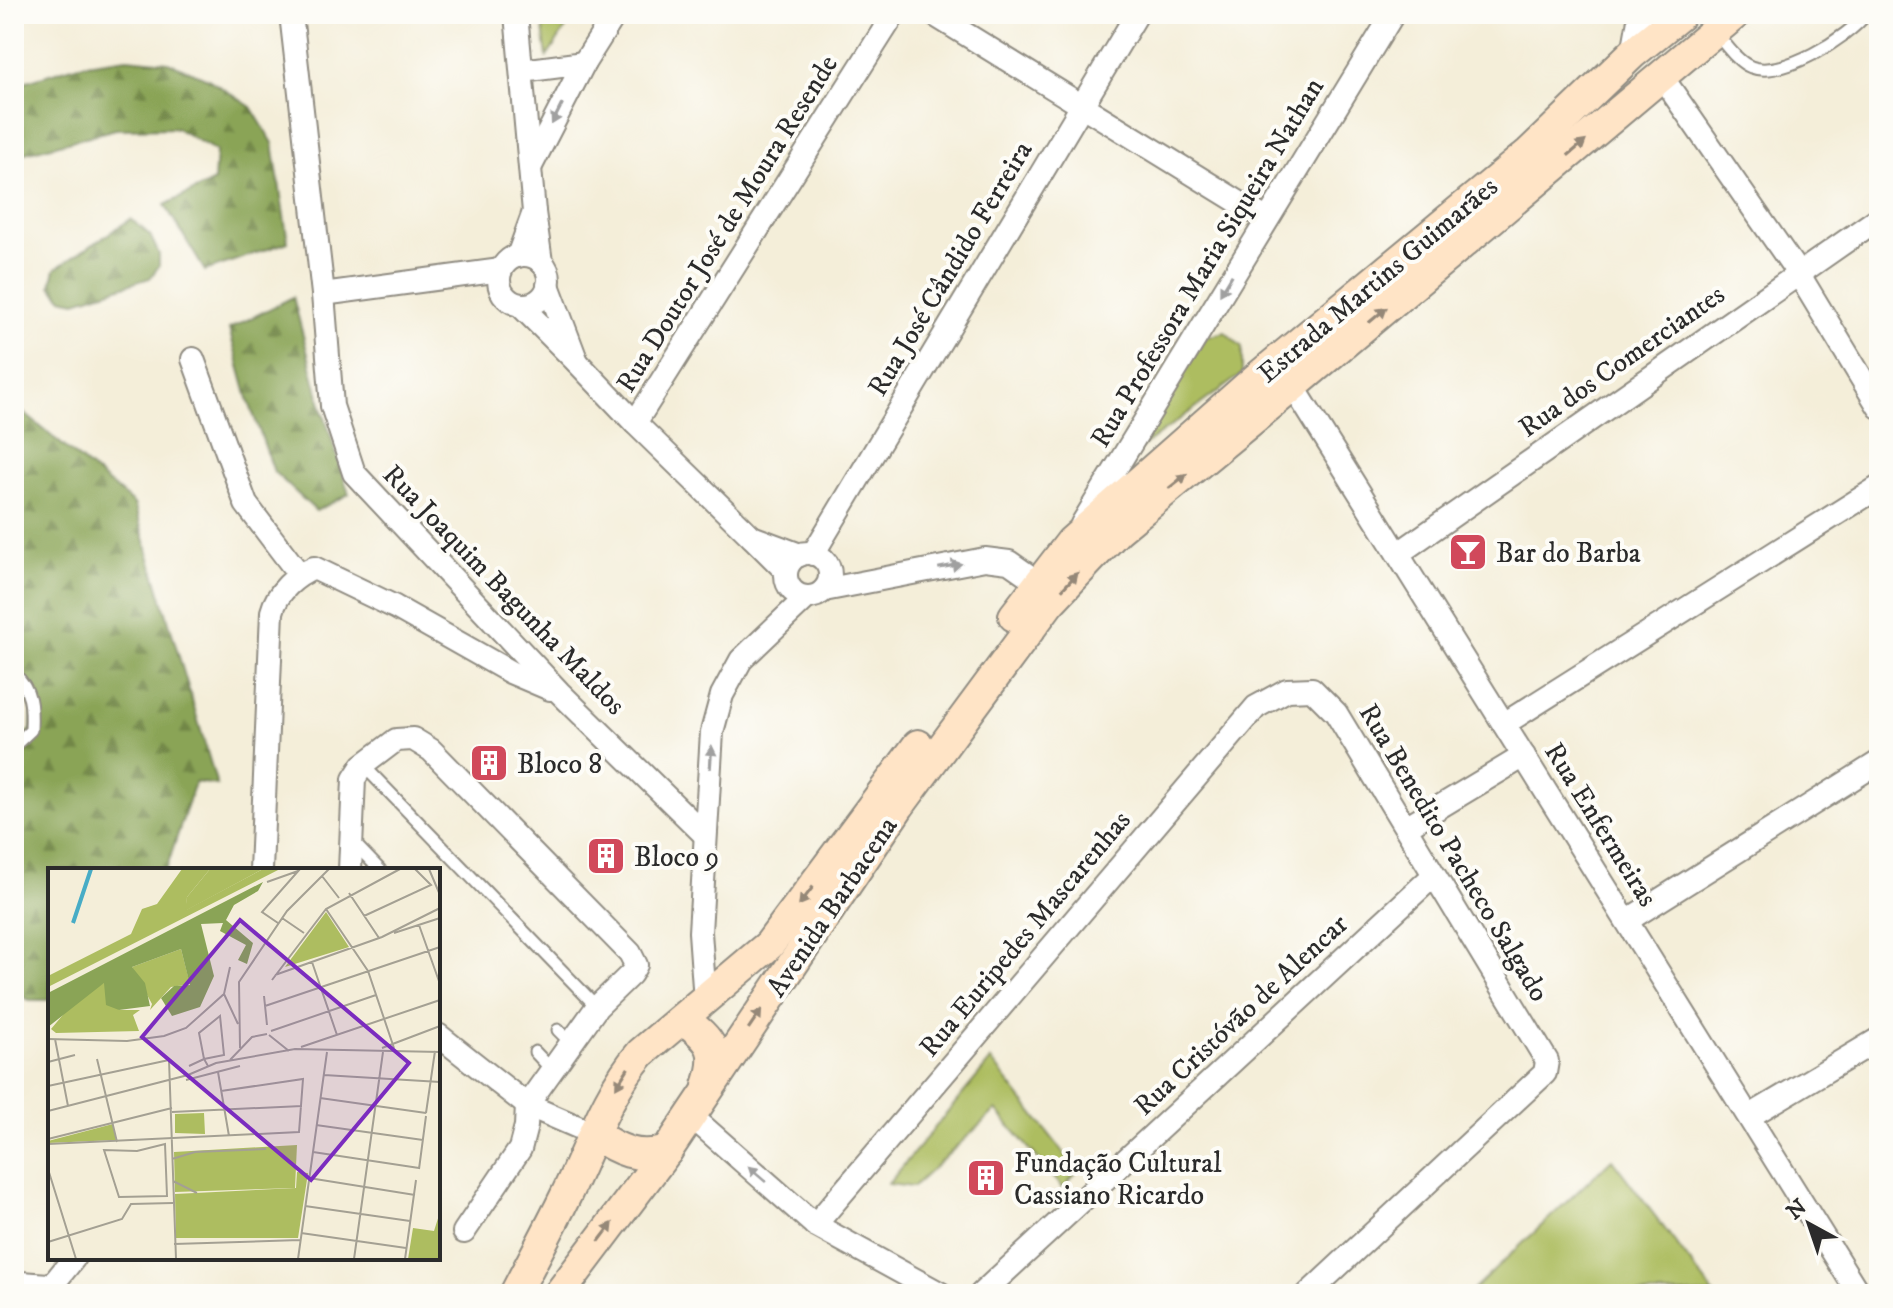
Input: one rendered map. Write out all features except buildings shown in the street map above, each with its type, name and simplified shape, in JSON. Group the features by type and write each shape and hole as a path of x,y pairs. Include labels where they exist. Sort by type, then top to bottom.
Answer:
{"main road":[{"name":"Estrada Martins Guimarães","path":"1071,542 1258,377 1529,153 1633,53 1681,14"},
{"name":"Estrada Martins Guimarães","path":"1118,530 1662,77 1726,20"},
{"path":"1633,53 1642,65 1662,77"},
{"name":"Avenida Barbacena","path":"559,1294 667,1151 899,806 1049,603 1118,530"},
{"name":"Avenida Barbacena","path":"515,1294 566,1194 602,1113 626,1071 641,1053 769,945 1071,542"},
{"path":"694,1010 714,1054 713,1069 698,1104"},
{"path":"594,1134 629,1154 650,1156 667,1151"}],"street":[{"name":"Rua Joaquim Bagunha Maldos","path":"291,14 323,294 332,406 354,473 559,692 705,835"},
{"path":"516,14 541,262 577,362"},
{"path":"531,166 584,63 615,14"},
{"name":"Rua Doutor José de Moura Resende","path":"635,423 894,14"},
{"path":"933,14 1266,219"},
{"name":"Rua José Cândido Ferreira","path":"800,560 1137,14"},
{"name":"Rua Professora Maria Siqueira Nathan","path":"1071,542 1393,14"},
{"path":"1633,53 1640,14"},
{"path":"522,71 584,63"},
{"path":"1662,77 1798,273 1879,407"},
{"path":"534,212 499,285 502,292 520,305 752,537 800,560 828,566 830,579 741,660 722,695 712,732 694,1010"},
{"name":"Rua dos Comerciantes","path":"1399,553 1879,218"},
{"path":"323,294 534,258 541,262"},
{"path":"520,305 535,302 548,285"},
{"path":"193,359 246,504 299,574"},
{"name":"Rua Enfermeiras","path":"1293,386 1859,1294"},
{"path":"1504,724 1879,487"},
{"path":"800,560 785,577 791,590 815,594 985,559 1009,562 1039,583"},
{"path":"261,868 272,612 275,600 299,574 314,568 395,607 510,672 559,692"},
{"name":"Rua Benedito Pacheco Salgado","path":"1287,690 1312,689 1336,713 1547,1061 1545,1073 1308,1294"},
{"name":"Rua Euripedes Mascarenhas","path":"815,1225 1256,707 1287,690"},
{"path":"350,868 354,779 363,765 396,740 413,739 431,750 630,953 636,965 631,974 565,1037 552,1070 527,1105 520,1149 464,1232"},
{"path":"1406,827 1524,756"},
{"path":"1628,920 1879,762"},
{"name":"Rua Cristóvão de Alencar","path":"981,1294 1433,876"},
{"path":"440,1037 527,1105 594,1134"},
{"path":"1750,1116 1879,1039"},
{"path":"698,1104 815,1225 941,1294"},
{"path":"51,1287 72,1260"}],"lane":[{"path":"1726,20 1749,67 1772,71 1825,47 1859,23 1866,14"},
{"path":"14,674 28,692 32,711 31,730 14,746"},
{"path":"363,765 597,1007"},
{"path":"352,841 378,868"},
{"path":"535,1052 552,1070"},
{"path":"14,1277 51,1287"}],"green space":[{"path":"541,14 575,14 547,57"},
{"path":"127,58 168,62 208,79 251,107 273,143 288,242 205,271 165,205 214,181 216,151 176,128 116,129 14,156 14,85 79,65"},
{"path":"131,219 150,235 159,254 159,266 150,278 76,301 62,298 51,286 55,269"},
{"path":"293,297 322,408 349,494 316,511 274,472 249,402 229,329"},
{"path":"1225,332 1242,347 1242,374 1132,454 1206,337"},
{"path":"19,409 134,504 217,785 195,782 167,868 48,868 48,1000 29,1000 14,993 14,742 31,730 32,711 14,674 14,410"},
{"path":"991,1060 1078,1171 1063,1188 996,1110 913,1187 888,1184"},
{"path":"1612,1159 1714,1294 1469,1294"}],"place":[{"name":"Bar do Barba","path":"1468,552"},
{"name":"Bloco 8","path":"489,763"},
{"name":"Bloco 9","path":"606,856"},
{"name":"Fundação Cultural Cassiano Ricardo","path":"986,1178"}]}
